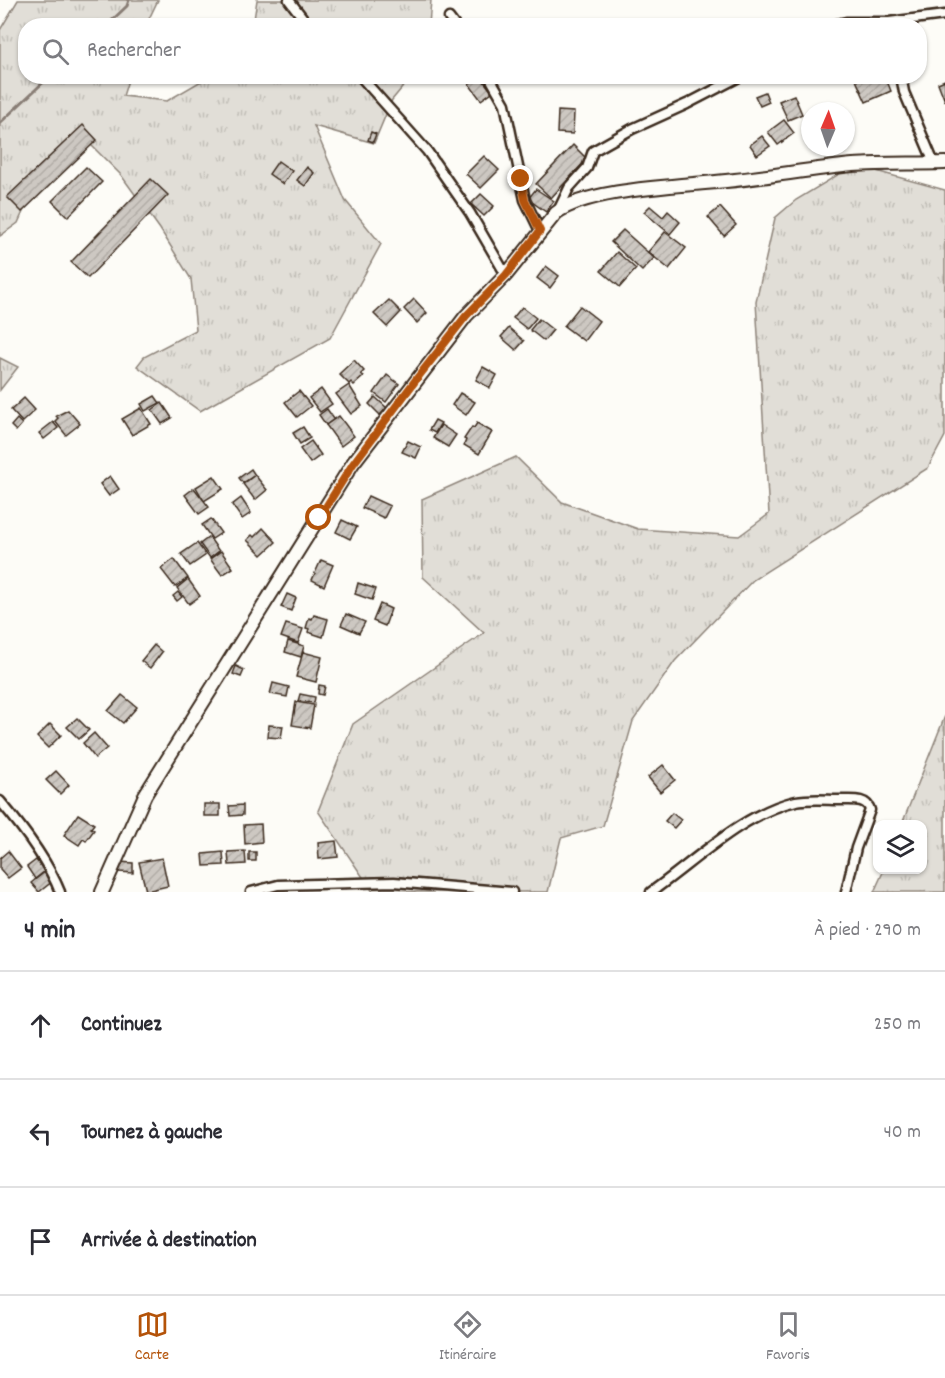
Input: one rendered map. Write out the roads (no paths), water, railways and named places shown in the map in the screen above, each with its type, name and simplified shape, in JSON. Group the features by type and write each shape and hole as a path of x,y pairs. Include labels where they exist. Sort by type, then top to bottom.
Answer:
{"street":[{"path":"289,0 303,18"},
{"path":"927,18 945,15"},
{"path":"367,84 428,151 470,213 506,275"},
{"path":"494,84 505,104 525,200 540,231"},
{"path":"556,213 569,188 587,168 593,150 726,84"},
{"path":"102,892 145,795 353,464 466,316 506,275 556,213 564,207 591,198 630,192 854,165 939,163 904,92 902,84"},
{"path":"651,892 744,823 777,807 812,799 852,800 869,805 870,810 856,848 846,892"},
{"path":"0,801 38,853 60,892"},
{"path":"251,892 278,885 394,882 512,892"}],"waterway":[{"path":"114,18 127,6 129,0"},
{"path":"0,123 41,84"}]}
